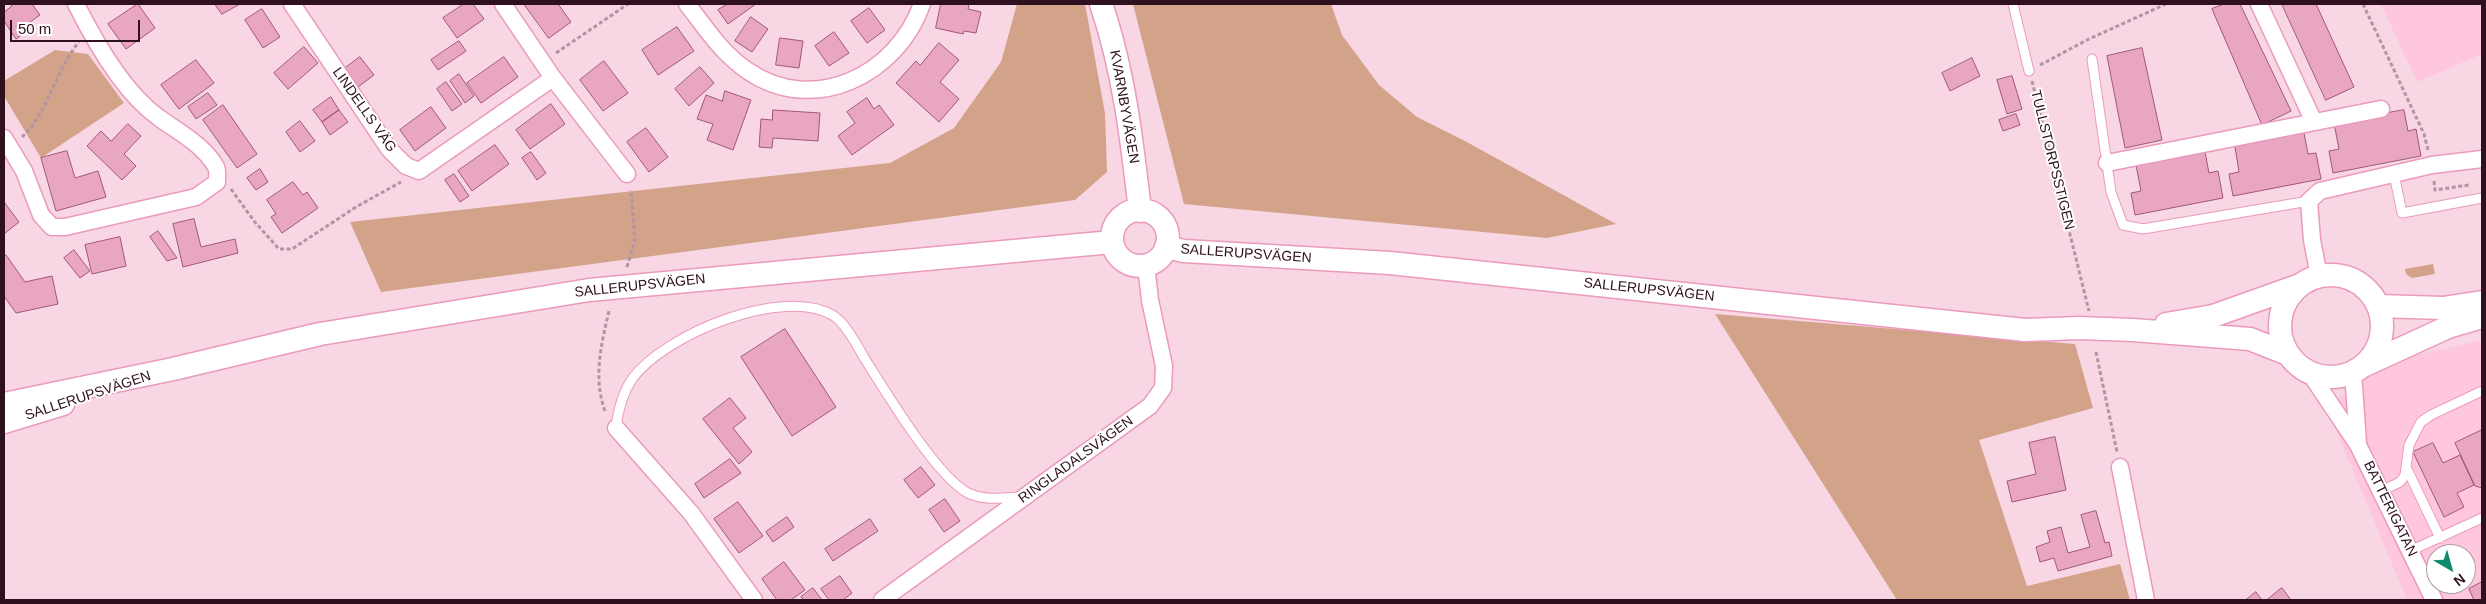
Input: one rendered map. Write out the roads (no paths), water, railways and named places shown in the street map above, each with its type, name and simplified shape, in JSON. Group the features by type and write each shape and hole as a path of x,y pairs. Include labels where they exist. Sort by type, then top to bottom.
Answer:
{"main road":[{"name":"KVARNBYVÄGEN","path":"1101,4 1122,78 1132,139 1140,210"},
{"path":"1140,210 1126,214 1118,220 1114,228 1112,242 1117,255 1124,261 1133,265 1146,265"},
{"name":"SALLERUPSVÄGEN","path":"1140,210 1153,214 1160,220 1167,235 1166,247 1158,259 1146,265"},
{"name":"SALLERUPSVÄGEN","path":"4,404 173,369 320,334 589,290 1112,242"},
{"name":"SALLERUPSVÄGEN","path":"1166,247 1184,251 1390,263 2025,330 2079,328 2133,330 2250,339 2288,354 2309,372"},
{"name":"SALLERUPSVÄGEN","path":"2133,330 2213,316 2310,280 2337,275 2354,280 2369,291 2378,306 2382,322 2381,339 2374,354 2358,369"},
{"path":"2288,354 2281,337 2281,317 2287,299 2310,280"},
{"path":"2378,306 2443,308 2482,302"},
{"path":"2309,372 2324,377 2339,376 2448,327 2482,317"},
{"name":"SALLERUPSVÄGEN","path":"4,422 173,369"}],"street":[{"path":"7,142 24,171 41,215 52,227 65,227 196,197 217,182 216,168 195,142 156,116 120,78 89,30 76,4"},
{"name":"LINDELLS VÄG","path":"292,4 388,149 406,166 419,172 553,78"},
{"path":"503,4 553,78 627,174"},
{"path":"687,4 729,57 749,72 776,84 802,89 830,89 858,79 881,64 900,45 915,24 922,4"},
{"path":"2259,4 2314,122"},
{"path":"2107,163 2381,109"},
{"path":"2310,280 2312,240 2308,200 2320,191 2432,165 2482,159"},
{"name":"RINGLADALSVÄGEN","path":"882,600 1150,406 1163,388 1164,366 1150,300 1146,265"},
{"name":"BATTERIGATAN","path":"2358,369 2358,445"},
{"name":"BATTERIGATAN","path":"2309,372 2358,445 2434,600"},
{"path":"616,428 691,513 754,600"},
{"path":"2120,467 2146,600"}],"lane":[{"name":"TULLSTORPSSTIGEN","path":"2014,4 2029,71"},
{"path":"2092,59 2111,192 2124,225 2143,229 2308,200"},
{"path":"2394,174 2402,213 2482,198"},
{"path":"616,428 620,403 632,378 673,342 718,320 774,308 817,308 836,317 852,338 887,395 937,465 953,483 970,494 995,499 1026,496"},
{"path":"2381,491 2400,482 2407,469 2409,445 2421,422 2482,391"},
{"path":"2407,469 2440,538"},
{"path":"2410,551 2482,518"}]}
